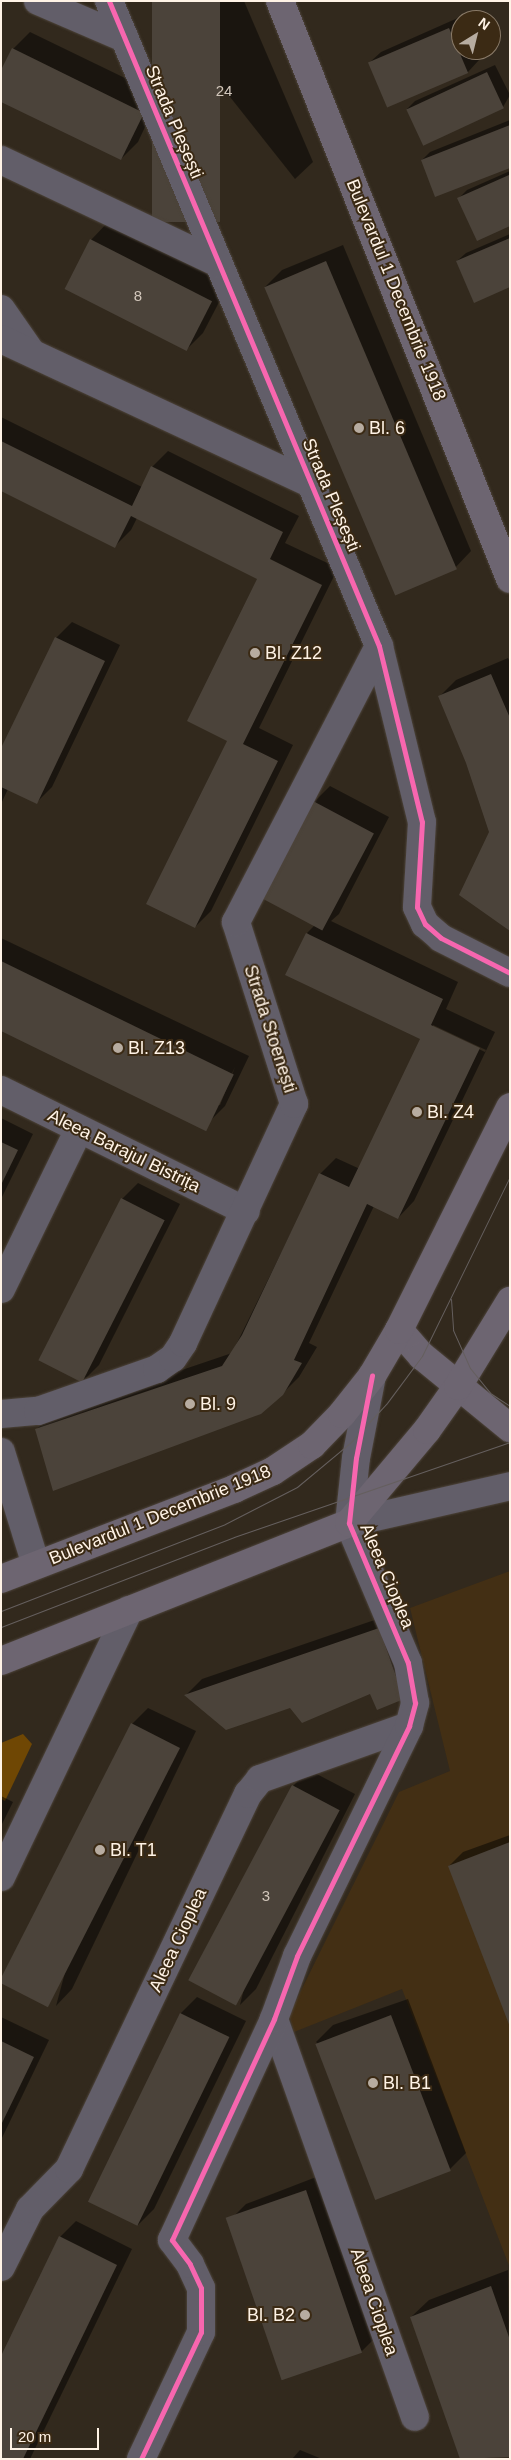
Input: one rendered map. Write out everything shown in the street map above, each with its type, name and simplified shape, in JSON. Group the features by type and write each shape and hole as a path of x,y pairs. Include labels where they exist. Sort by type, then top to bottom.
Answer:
{"main road":[{"name":"Bulevardul 1 Decembrie 1918","path":"280,1 510,579"},
{"name":"Bulevardul 1 Decembrie 1918","path":"1,1579 273,1471 312,1445 342,1414 372,1376 399,1330 510,1107"},
{"path":"1,1661 349,1523 422,1437 458,1386 510,1301"},
{"path":"399,1330 422,1356 510,1428"}],"street":[{"path":"38,1 124,38"},
{"name":"Strada Pleșești","path":"109,1 378,646 422,822 417,907 425,924 440,938 510,973"},
{"path":"1,160 218,262"},
{"path":"1,309 31,352"},
{"path":"1,339 312,484"},
{"name":"Strada Stoenești","path":"1,1414 38,1411 157,1369 173,1358 246,1211 294,1104 236,922 378,646"},
{"name":"Aleea Barajul Bistrița","path":"1,1090 246,1211"},
{"path":"1,1289 79,1128"},
{"name":"Aleea Cioplea","path":"1,2267 30,2210 69,2169 248,1794 260,1779 409,1726 415,1703 408,1663 349,1523 356,1458 372,1376"},
{"path":"1,1452 36,1565"},
{"path":"349,1523 510,1486"},
{"path":"1,1877 129,1610"},
{"path":"141,2459 201,2332 201,2288 190,2264 172,2240 274,2019 312,1924 409,1726"},
{"name":"Aleea Cioplea","path":"274,2019 414,2417"}],"shaded area":[{"path":"510,1571 510,2268 402,1989 294,2032 289,2015 399,1792 450,1771 410,1608"},
{"path":"23,1734 32,1744 5,1801 1,1799 1,1743"}],"building":[{"path":"152,1 220,1 220,222 152,222"},
{"path":"449,28 451,33 451,60 463,60 468,73 387,107 368,62"},
{"path":"12,48 144,113 121,160 1,102 1,70"},
{"path":"487,72 504,108 423,146 406,110"},
{"path":"510,125 510,168 435,197 421,160"},
{"path":"509,175 510,226 477,241 457,198"},
{"path":"510,238 510,287 474,303 456,261"},
{"path":"90,239 212,301 187,351 65,289"},
{"name":"Bl. 6","path":"326,261 457,569 395,596 264,287"},
{"name":"Bl. Z12","path":"1,441 132,506 151,466 283,532 270,559 322,585 243,744 278,761 195,928 146,904 227,741 187,721 257,579 131,516 115,548 1,491"},
{"path":"55,637 105,661 37,804 1,787 1,748"},
{"path":"491,674 510,718 510,931 459,895 489,832 466,763 438,696"},
{"path":"313,801 374,833 322,931 261,898"},
{"name":"Bl. Z4","path":"306,933 443,999 431,1025 480,1048 398,1219 367,1204 294,1360 302,1363 283,1395 261,1414 53,1491 35,1429 222,1366 242,1335 319,1173 349,1187 420,1039 285,975"},
{"name":"Bl. Z13","path":"1,961 234,1075 206,1131 1,1031"},
{"path":"1,1142 18,1150 1,1185"},
{"path":"121,1198 165,1220 82,1382 38,1360"},
{"path":"379,1628 404,1699 377,1710 370,1694 302,1723 290,1708 226,1730 184,1695"},
{"name":"Bl. T1","path":"131,1723 180,1748 48,2007 1,1983 1,1978"},
{"path":"292,1785 340,1810 236,2005 188,1980"},
{"path":"510,1842 510,2027 448,1866"},
{"path":"180,2013 229,2037 137,2226 88,2202"},
{"name":"Bl. B1","path":"391,2015 451,2171 375,2200 315,2044"},
{"path":"1,2041 34,2057 1,2125"},
{"name":"Bl. B2","path":"306,2190 362,2353 282,2380 226,2218"},
{"path":"59,2236 117,2265 23,2459 1,2459 1,2356"},
{"path":"491,2286 510,2340 510,2457 460,2459 410,2317"}],"tram line":[{"path":"1,1611 225,1524 297,1487 350,1443 387,1403 422,1356 510,1176"},
{"path":"451,1299 453,1330 470,1368 490,1393 510,1406"},
{"path":"1,1627 234,1537 510,1442"}],"cycle path":[{"path":"109,1 379,646 422,822 417,907 425,924 441,938 510,973"},
{"path":"141,2459 201,2332 201,2288 190,2264 172,2240 274,2019 297,1956 409,1726 415,1703 408,1663 349,1523 356,1458 372,1376"}],"place":[{"name":"Bl. 6","path":"359,428"},
{"name":"Bl. Z12","path":"255,653"},
{"name":"Bl. Z13","path":"118,1048"},
{"name":"Bl. Z4","path":"417,1112"},
{"name":"Bl. 9","path":"190,1404"},
{"name":"Bl. T1","path":"100,1850"},
{"name":"Bl. B1","path":"373,2083"},
{"name":"Bl. B2","path":"305,2315"}]}
